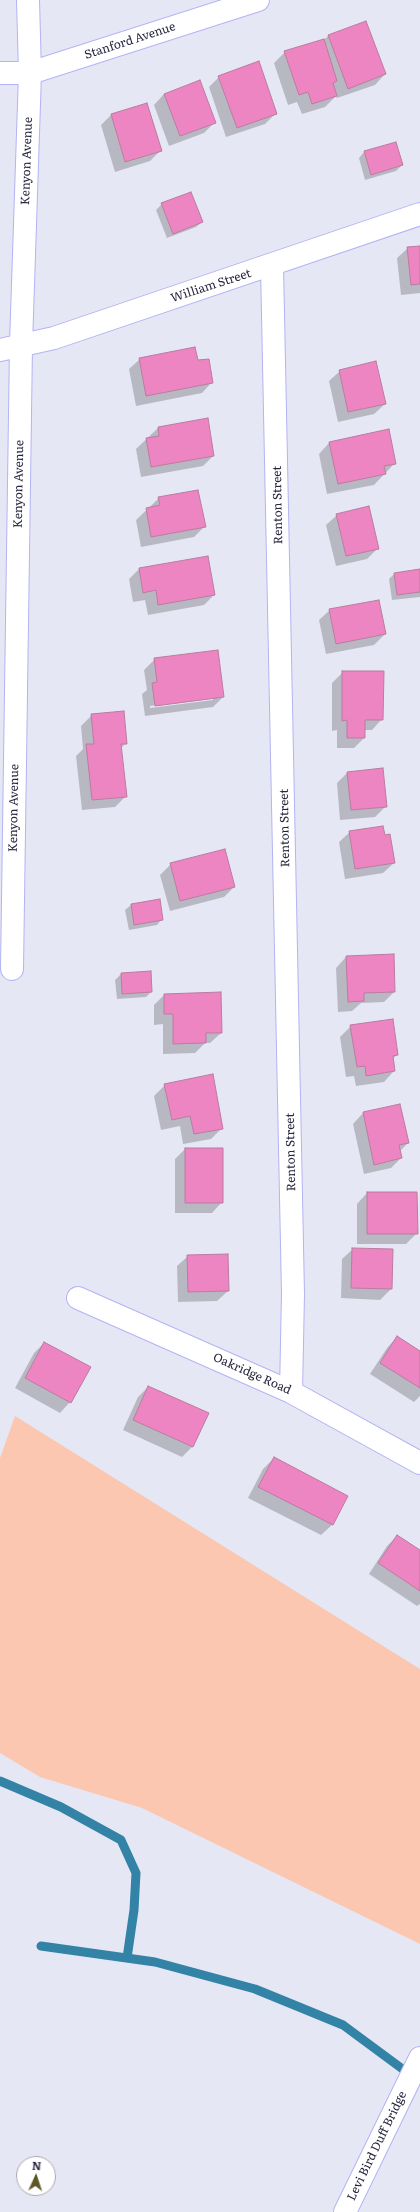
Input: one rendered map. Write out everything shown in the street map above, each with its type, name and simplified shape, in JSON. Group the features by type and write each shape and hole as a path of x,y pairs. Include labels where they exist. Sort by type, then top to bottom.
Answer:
{"street":[{"name":"Kenyon Avenue","path":"12,969 21,346 30,74 28,0"},
{"name":"Stanford Avenue","path":"0,73 30,74 258,0"},
{"name":"William Street","path":"0,350 54,338 420,214"},
{"name":"Renton Street","path":"272,265 293,1294 291,1392"},
{"name":"Oakridge Road","path":"78,1298 291,1392 420,1463"},
{"name":"Levi Bird Duff Bridge","path":"345,2212 420,2058"}],"shaded area":[{"path":"15,1416 420,1669 420,1944 142,1808 40,1777 0,1753 0,1458"}],"building":[{"path":"366,21 386,74 348,89 328,35"},
{"path":"324,39 337,81 333,83 337,96 312,104 308,92 299,95 284,51"},
{"path":"259,61 277,114 237,128 218,76"},
{"path":"200,80 216,123 180,136 164,94"},
{"path":"147,103 162,151 125,162 111,114"},
{"path":"396,142 403,165 371,175 364,151"},
{"path":"191,192 203,222 173,234 161,203"},
{"path":"420,246 420,284 411,285 407,247"},
{"path":"195,347 198,360 209,359 213,383 146,396 139,358"},
{"path":"376,361 386,404 348,412 339,370"},
{"path":"208,418 214,456 151,467 146,438 159,436 158,427"},
{"path":"389,429 396,464 384,466 386,474 338,484 329,442"},
{"path":"198,490 206,527 151,537 146,508 160,505 158,497"},
{"path":"369,506 379,549 346,556 336,514"},
{"path":"208,556 215,595 158,605 156,590 143,593 139,568"},
{"path":"420,569 420,592 397,595 394,573"},
{"path":"379,600 386,634 336,644 329,609"},
{"path":"218,650 224,697 155,706 152,683 157,682 154,658"},
{"path":"342,671 384,671 383,720 365,720 365,738 347,738 347,720 342,721"},
{"path":"124,711 127,744 121,744 127,797 92,800 86,744 94,744 91,714"},
{"path":"383,768 387,807 351,810 347,772"},
{"path":"383,826 385,835 390,834 395,863 355,869 349,831"},
{"path":"225,849 235,887 180,901 170,863"},
{"path":"160,899 163,920 134,925 131,904"},
{"path":"394,954 395,992 364,993 364,1001 348,1002 346,956"},
{"path":"151,971 152,992 122,994 121,973"},
{"path":"221,992 222,1033 206,1033 206,1043 173,1044 173,1014 164,1014 164,994"},
{"path":"393,1019 398,1055 393,1056 395,1071 366,1076 365,1066 357,1067 350,1025"},
{"path":"213,1074 223,1129 194,1134 190,1116 172,1120 164,1084"},
{"path":"400,1104 409,1143 399,1145 402,1158 374,1165 363,1112"},
{"path":"185,1148 223,1148 223,1203 185,1203"},
{"path":"367,1192 417,1192 418,1234 367,1234"},
{"path":"352,1248 393,1249 392,1289 351,1288"},
{"path":"228,1254 229,1291 188,1292 187,1255"},
{"path":"397,1336 420,1351 420,1388 380,1363"},
{"path":"44,1342 91,1367 71,1403 25,1378"},
{"path":"148,1386 209,1413 193,1447 133,1420"},
{"path":"274,1457 348,1496 333,1525 258,1487"},
{"path":"397,1535 420,1550 420,1591 378,1563"}],"waterway":[{"path":"0,1781 61,1807 121,1840 136,1873 134,1910 127,1958"},
{"path":"41,1946 155,1962 255,1989 343,2025 412,2076"}]}
